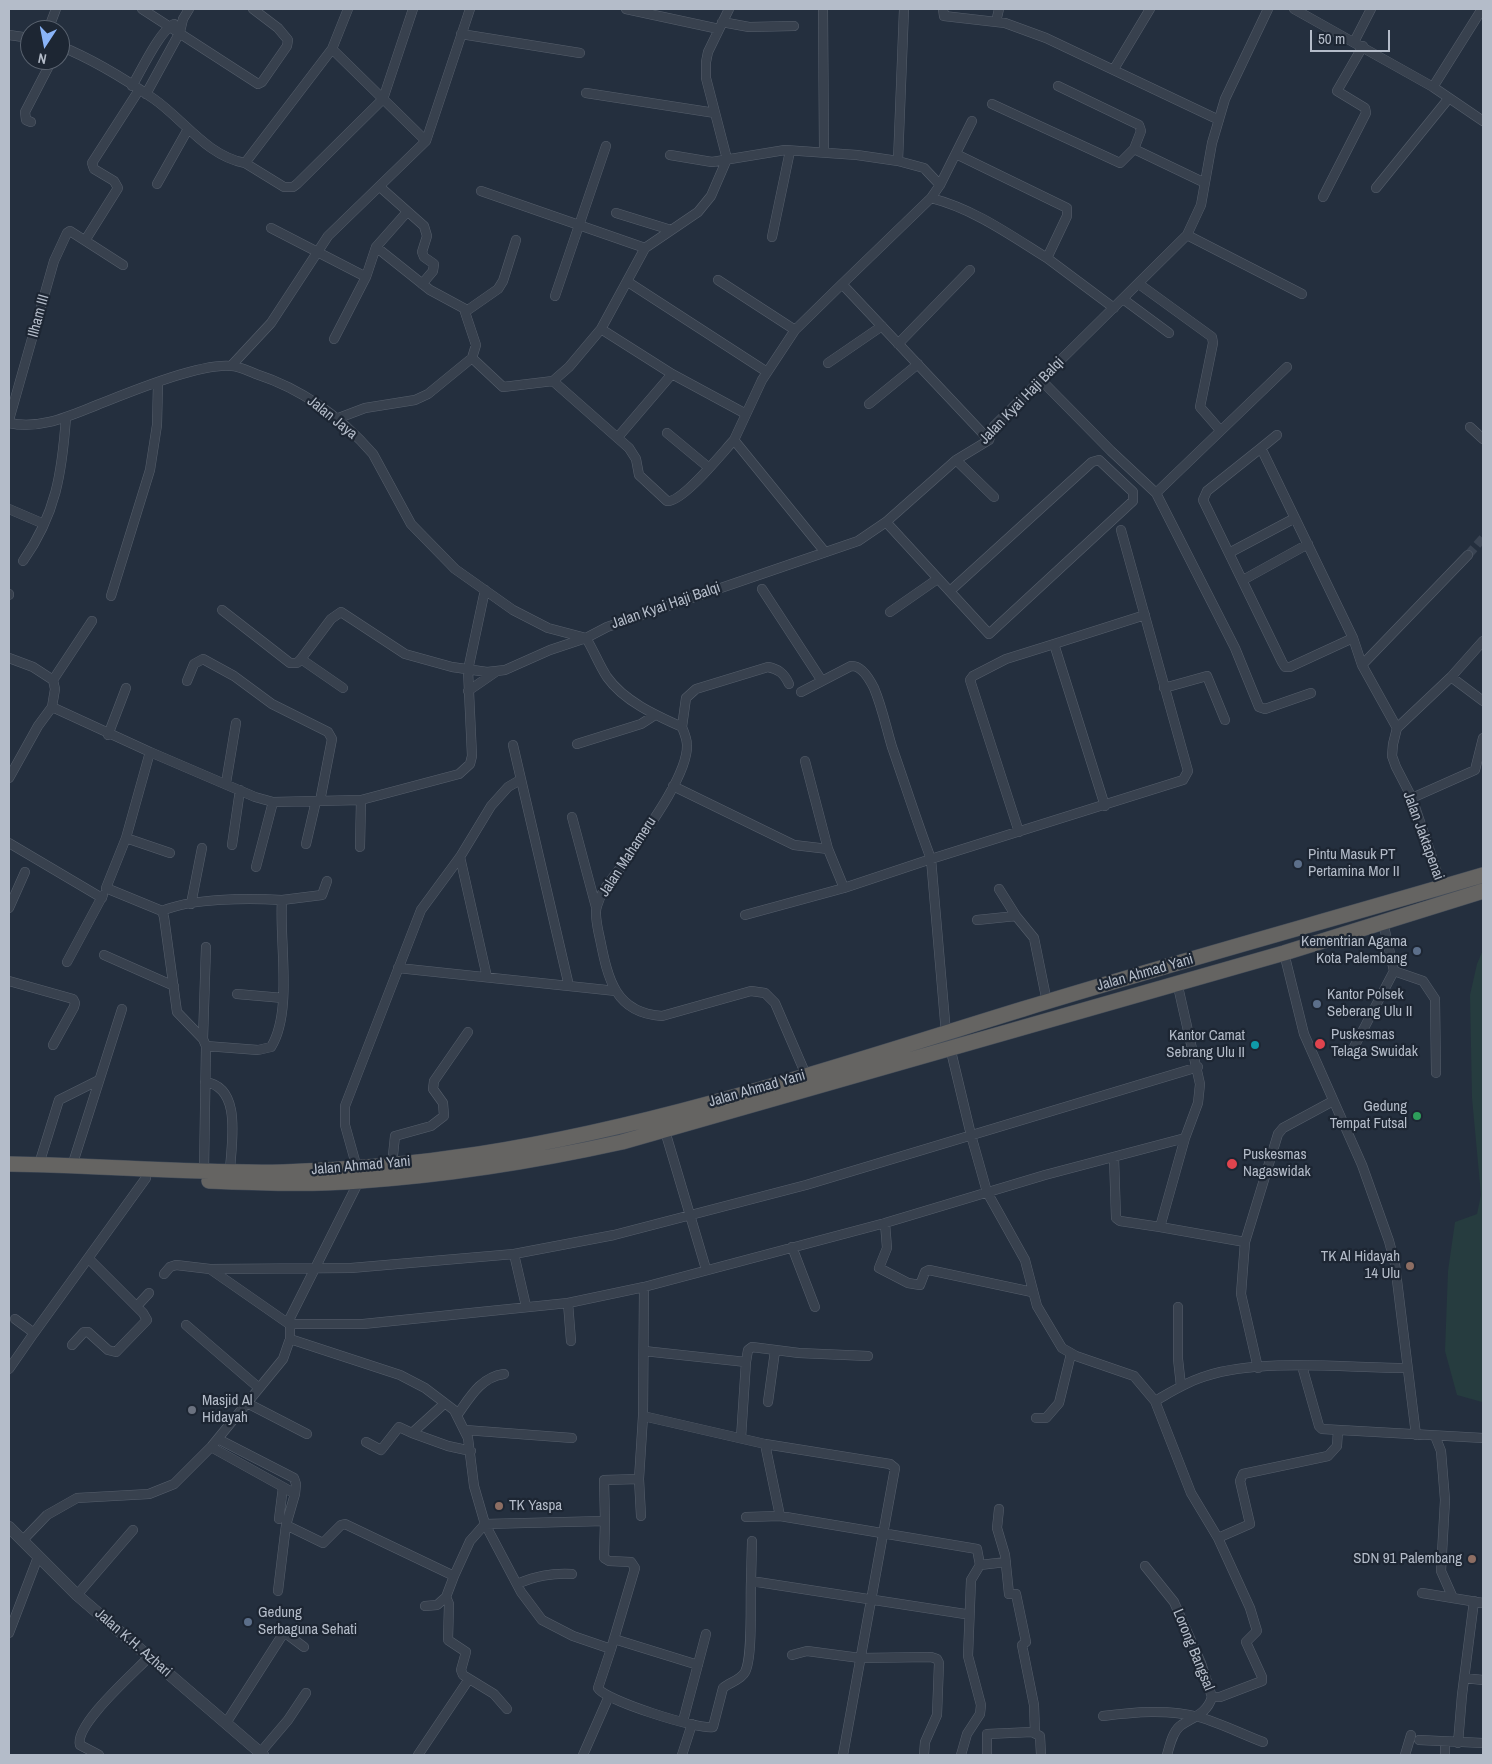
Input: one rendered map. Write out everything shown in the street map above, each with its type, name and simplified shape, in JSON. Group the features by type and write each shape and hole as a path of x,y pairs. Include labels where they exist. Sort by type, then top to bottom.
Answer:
{"highway":[{"name":"Jalan Ahmad Yani","path":"9,1174 270,1183 515,1164 577,1152 665,1131 948,1040 1046,1002 1483,875"},
{"name":"Jalan Ahmad Yani","path":"9,1164 358,1175 392,1165 477,1154 616,1129 806,1075 1177,982 1284,953 1483,891"}],"street":[{"path":"142,9 180,32 250,81 260,84 287,46 288,40 278,28 253,9"},
{"path":"124,265 86,239 118,188 114,181 94,169 92,163 139,90 165,59 180,32 183,19 189,9"},
{"path":"245,163 332,49 348,9"},
{"path":"70,50 139,90 219,154 245,163 277,183 293,188 383,100 413,9"},
{"path":"231,366 271,323 328,236 426,141 470,9"},
{"path":"626,9 720,25 749,27 794,26"},
{"path":"472,358 503,387 553,381 588,348 601,329 646,248 698,212 711,196 727,159 706,78 706,62 720,25 729,9"},
{"path":"823,9 824,152"},
{"path":"898,161 904,9"},
{"path":"942,9 944,16 996,22 1046,38 1219,120"},
{"path":"996,22 999,9"},
{"path":"1114,69 1150,9"},
{"name":"Jalan Kyai Haji Balqi","path":"497,671 586,638 607,627 858,541 886,522 956,460 989,440 994,426 1187,235 1200,208 1212,144 1225,99 1268,9"},
{"path":"1294,9 1433,87 1483,121"},
{"path":"1354,42 1371,9"},
{"path":"1433,87 1482,9"},
{"path":"139,90 152,52 170,26 183,19"},
{"path":"461,34 580,53"},
{"path":"1323,197 1366,113 1365,108 1336,91 1363,46"},
{"path":"332,49 426,141"},
{"path":"152,52 165,59"},
{"path":"31,122 26,120 25,112 47,70"},
{"path":"992,104 1120,163 1134,149 1141,131 1139,125 1058,86"},
{"path":"586,93 715,113"},
{"path":"1376,188 1449,98"},
{"path":"553,381 633,452 641,479 667,501 674,500 687,491 734,440 768,372 795,330 931,198 940,185 972,121"},
{"path":"157,184 188,129"},
{"path":"555,296 606,146"},
{"path":"1134,149 1205,183"},
{"path":"772,237 790,151"},
{"path":"670,155 703,162 790,151 824,152 898,161 924,168 940,185"},
{"path":"956,154 1066,208 1068,216 1047,258"},
{"path":"380,187 424,226 427,236 422,252 424,257 434,264 432,271 422,284"},
{"path":"481,191 646,248"},
{"path":"931,198 955,204 976,215 1047,258 1114,308"},
{"path":"334,339 366,277 376,247 407,212"},
{"path":"616,213 671,230"},
{"path":"271,228 366,277"},
{"name":"Ilham III","path":"9,421 52,268 62,242 70,232 86,239"},
{"path":"1187,235 1302,294"},
{"path":"336,419 365,408 415,400 428,394 472,358 476,345 465,316 467,310 498,289 503,281 516,240"},
{"path":"376,247 441,298 467,310"},
{"path":"898,344 970,270"},
{"path":"718,280 795,330"},
{"path":"628,282 768,372"},
{"path":"842,284 989,440"},
{"path":"1139,284 1212,337 1213,343 1200,407 1220,430"},
{"path":"1123,299 1169,333"},
{"path":"828,363 882,326"},
{"path":"601,329 672,374 746,414"},
{"path":"869,404 918,364"},
{"name":"Jalan Jaya","path":"9,421 34,424 66,418 199,368 231,366 294,388 336,419 373,454 411,524 455,569 513,610 548,628 586,638"},
{"path":"1156,492 1287,367"},
{"path":"618,437 672,374"},
{"path":"1041,380 1110,451 1156,492 1235,648 1259,707 1265,710 1311,693"},
{"path":"111,596 150,470 156,426 158,383"},
{"path":"23,561 34,545 57,490 62,464 66,418"},
{"path":"1470,427 1483,439"},
{"path":"667,433 708,467"},
{"path":"1277,435 1207,491 1203,500 1286,667 1290,667 1353,638"},
{"path":"734,440 825,552"},
{"path":"1261,448 1353,638 1362,665 1397,728 1452,677 1483,641"},
{"path":"956,460 994,497"},
{"path":"886,522 936,580 950,591 989,634 1133,501 1133,492 1105,464 1099,460 1092,462 950,591"},
{"path":"9,509 44,524"},
{"path":"1229,553 1295,518"},
{"path":"745,915 844,888 1184,780 1188,771 1121,530"},
{"path":"1243,580 1308,544"},
{"path":"1362,665 1468,555"},
{"path":"890,612 936,580"},
{"path":"762,589 822,681"},
{"path":"52,708 108,735 226,783 256,798 273,802 361,800 459,774 470,764 472,756 468,670 485,590"},
{"path":"222,610 290,663 297,663 301,659 331,618 341,612 405,654 468,670 497,671"},
{"path":"1019,832 970,680 973,676 1006,659 1145,616"},
{"path":"53,680 92,621"},
{"path":"586,638 608,678 623,694 655,715 682,727"},
{"path":"1054,644 1105,806"},
{"path":"9,658 33,667 53,680 55,689 52,708 38,726 9,778"},
{"path":"187,681 194,664 203,659 234,676 272,704 328,732 332,739 306,844"},
{"path":"301,659 343,688"},
{"path":"801,692 854,666 863,671 874,687 931,859 948,1040 970,1134 987,1192 1024,1260 1032,1292 1062,1348 1071,1354 1134,1376 1155,1401 1191,1493 1218,1538 1256,1624 1257,1631 1246,1642 1262,1679 1261,1682 1228,1694 1212,1697"},
{"name":"Jalan Mahameru","path":"789,684 786,676 777,669 768,667 696,689 686,698 682,727 687,744 686,758 673,786 650,825 605,889 596,907 606,971 616,992 631,1008 650,1015 662,1016 751,991 765,993 775,1003 806,1075"},
{"path":"468,691 497,671"},
{"path":"1164,688 1207,676 1225,720"},
{"path":"1452,677 1483,701"},
{"path":"108,735 126,688"},
{"path":"576,744 640,724 655,715"},
{"path":"226,783 236,723"},
{"name":"Jalan Jaktapenai","path":"1397,728 1392,756 1412,798 1442,887"},
{"path":"1412,798 1475,770 1483,738"},
{"path":"513,745 569,986"},
{"path":"67,962 102,898 126,838 150,752"},
{"path":"805,761 828,849 844,888"},
{"path":"23,1540 47,1515 77,1498 149,1494 174,1484 218,1439 283,1359 290,1338 289,1324 358,1175 345,1125 345,1106 398,968 422,910 460,857 490,806 508,786 520,780"},
{"path":"673,786 794,845 828,849"},
{"path":"232,845 240,790"},
{"path":"360,847 361,800"},
{"path":"256,867 273,802"},
{"path":"572,817 596,907"},
{"path":"126,838 170,853"},
{"path":"9,843 102,898"},
{"path":"191,904 202,848"},
{"path":"460,857 487,977"},
{"path":"9,908 25,872"},
{"path":"106,888 162,911 173,906 243,898 282,900 322,895 327,880"},
{"path":"999,889 1016,916 1034,938 1046,1002"},
{"path":"162,911 166,924 179,1016 204,1042 258,1050 271,1047 277,1037 283,998 282,900"},
{"path":"977,920 1016,916"},
{"path":"1353,1048 1394,971 1383,922"},
{"path":"204,1171 206,946"},
{"path":"1284,953 1304,1034 1362,1165 1389,1241 1395,1264 1416,1435"},
{"path":"104,955 174,986"},
{"path":"398,968 616,992"},
{"path":"1394,971 1423,981 1435,999 1436,1073"},
{"path":"9,981 73,999 76,1003 53,1045"},
{"path":"1160,1227 1198,1103 1200,1084 1198,1066 1177,982"},
{"path":"236,994 283,998"},
{"path":"72,1166 122,1009"},
{"path":"392,1165 393,1139 396,1136 431,1126 444,1116 443,1103 433,1089 434,1081 468,1032"},
{"path":"164,1274 170,1267 176,1265 210,1269 351,1268 514,1254 614,1235 806,1185 1198,1066"},
{"path":"39,1164 59,1100 99,1080"},
{"path":"205,1082 219,1086 229,1100 232,1114 230,1171"},
{"path":"1258,1368 1241,1294 1245,1242 1278,1134 1283,1128 1333,1101"},
{"path":"665,1131 692,1216 706,1269"},
{"path":"210,1269 289,1324 363,1324 568,1303 644,1287 885,1223 987,1192 1186,1138"},
{"path":"1114,1157 1116,1218 1120,1221 1245,1242"},
{"path":"9,1369 146,1178"},
{"path":"885,1223 886,1248 879,1268 908,1283 920,1285 925,1272 929,1270 1032,1292"},
{"path":"792,1247 815,1307"},
{"path":"514,1254 526,1306"},
{"path":"72,1345 84,1332 88,1332 108,1350 116,1352 147,1320 137,1306 89,1259"},
{"path":"641,1516 639,1479 643,1416 644,1287"},
{"path":"137,1306 149,1294"},
{"path":"568,1303 571,1341"},
{"path":"1178,1307 1178,1360 1181,1386"},
{"path":"15,1320 34,1333"},
{"path":"186,1325 259,1388"},
{"path":"290,1338 400,1375 425,1388 458,1414 465,1430 470,1451 474,1486 485,1524 517,1584 542,1620 573,1636 611,1648"},
{"path":"741,1438 746,1362 750,1347 868,1356"},
{"path":"768,1402 774,1350"},
{"path":"644,1351 746,1362"},
{"path":"1036,1418 1046,1418 1056,1408 1071,1354"},
{"path":"1155,1401 1181,1386 1212,1374 1258,1368 1302,1366 1407,1368"},
{"path":"1302,1366 1319,1426 1325,1430 1483,1438"},
{"path":"458,1414 484,1381 491,1376 504,1374"},
{"path":"412,1433 445,1403"},
{"path":"247,1404 307,1434"},
{"path":"643,1416 765,1444 893,1465 896,1472 843,1755"},
{"path":"366,1442 381,1450 399,1427 448,1446 470,1451"},
{"path":"465,1430 572,1438"},
{"path":"1218,1538 1250,1524 1240,1481 1242,1474 1328,1456 1336,1446 1338,1430"},
{"path":"1435,1436 1441,1451 1445,1500 1441,1571 1453,1598"},
{"path":"218,1439 294,1478 296,1484 295,1494 282,1522"},
{"path":"765,1444 780,1516"},
{"path":"211,1447 295,1494"},
{"path":"639,1479 604,1480 604,1558 609,1561 631,1562 635,1568 598,1688 609,1696 687,1722 713,1727 723,1688 745,1672 751,1619 752,1541"},
{"path":"278,1591 283,1488"},
{"path":"999,1509 997,1528 1006,1562 1009,1594 1016,1594 1026,1642 1022,1645 1034,1706 1035,1732"},
{"path":"746,1517 780,1516 977,1549 980,1565 971,1580 969,1665 981,1705 980,1714 967,1734 961,1755"},
{"path":"425,1606 437,1605 446,1597 470,1541 485,1524 605,1521"},
{"path":"282,1522 323,1543 341,1524 345,1524 454,1576"},
{"name":"Jalan K.H. Azhari","path":"9,1527 77,1595 261,1754"},
{"path":"77,1595 133,1530"},
{"path":"9,1633 38,1557"},
{"path":"980,1565 1006,1562"},
{"name":"Lorong Bangsal","path":"1145,1566 1174,1602 1212,1697 1208,1706 1198,1716 1176,1731 1167,1755"},
{"path":"517,1584 535,1576 553,1573 572,1574"},
{"path":"751,1581 965,1614"},
{"path":"1422,1593 1478,1602 1464,1678 1458,1743"},
{"path":"446,1597 449,1604 448,1640 465,1650 461,1672 494,1694 507,1709"},
{"path":"226,1722 283,1634 288,1635 304,1647"},
{"path":"682,1755 698,1665 706,1634"},
{"path":"614,1639 698,1665"},
{"path":"792,1655 807,1650 860,1658 931,1657 938,1661 937,1715 925,1742 924,1755"},
{"path":"99,1755 80,1745 80,1736 86,1725 149,1658"},
{"path":"1464,1678 1483,1680"},
{"path":"418,1755 469,1679"},
{"path":"261,1754 306,1694"},
{"path":"583,1755 609,1696"},
{"path":"1103,1716 1156,1712 1198,1716 1263,1742"},
{"path":"987,1755 987,1734 1035,1732 1040,1736 1041,1755"},
{"path":"1405,1755 1411,1735"},
{"path":"1419,1740 1445,1743 1483,1743"},
{"path":"1445,1743 1445,1755"}],"green space":[{"path":"1483,950 1483,1419 1482,1402 1457,1395 1445,1351 1448,1271 1455,1222 1477,1214 1481,1195 1472,1098 1470,995 1477,964"}],"tunnel":[{"path":"1468,555 1483,538"}],"place":[{"name":"Pintu Masuk PT Pertamina Mor II","path":"1298,864"},
{"name":"Kementrian Agama Kota Palembang","path":"1417,951"},
{"name":"Kantor Polsek Seberang Ulu II","path":"1317,1004"},
{"name":"Puskesmas Telaga Swuidak","path":"1320,1044"},
{"name":"Kantor Camat Sebrang Ulu II","path":"1255,1045"},
{"name":"Gedung Tempat Futsal","path":"1417,1116"},
{"name":"Puskesmas Nagaswidak","path":"1232,1164"},
{"name":"TK Al Hidayah 14 Ulu","path":"1410,1266"},
{"name":"Masjid Al Hidayah","path":"192,1410"},
{"name":"TK Yaspa","path":"499,1506"},
{"name":"SDN 91 Palembang","path":"1472,1559"},
{"name":"Gedung Serbaguna Sehati","path":"248,1622"}]}
